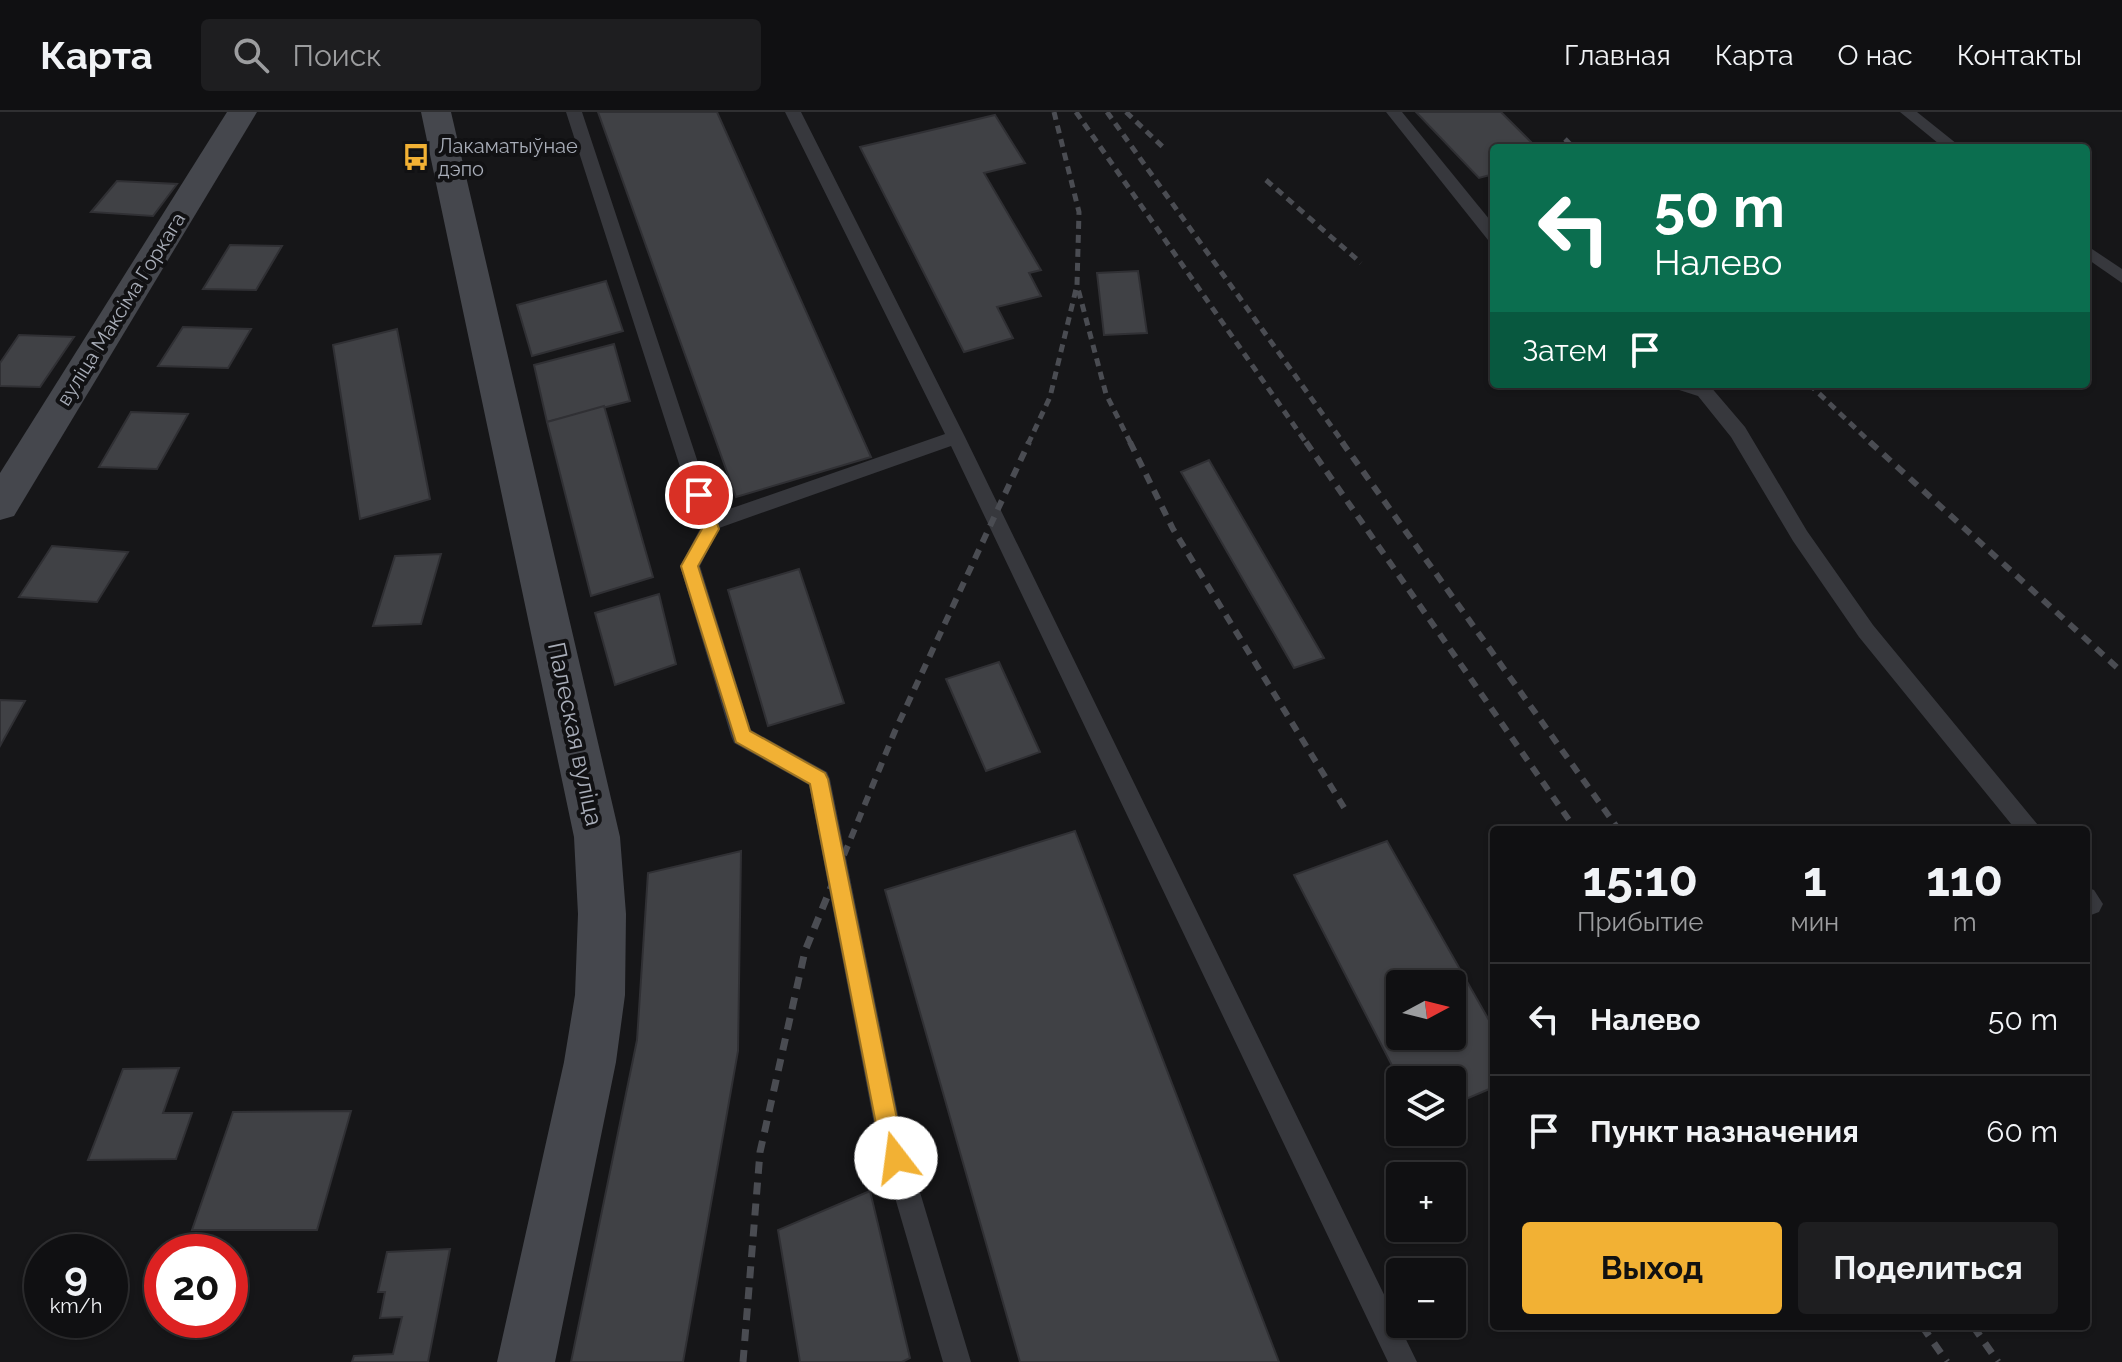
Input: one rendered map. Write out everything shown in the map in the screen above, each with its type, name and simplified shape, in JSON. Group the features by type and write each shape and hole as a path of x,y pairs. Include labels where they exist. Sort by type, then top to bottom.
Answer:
{"main road":[{"name":"вуліца Максіма Горкага","path":"0,505 242,112"},
{"name":"Палеская вуліца","path":"436,112 597,837 602,914 600,995 590,1062 526,1362"}],"lane":[{"path":"574,112 710,529 690,566 742,736 819,779 888,1129 957,1362"},
{"path":"793,112 956,437 1403,1362"},
{"path":"1394,112 1490,231"},
{"path":"1908,112 1949,144"},
{"path":"2090,253 2122,277"},
{"path":"1695,388 1704,391 1738,432 1800,536 1866,631 2027,826"},
{"path":"708,524 956,437"}],"building":[{"path":"598,112 717,112 871,457 736,497"},
{"path":"1416,112 1501,112 1533,144 1490,144 1490,175 1479,178"},
{"path":"995,115 1025,163 984,173 1041,270 1029,273 1041,296 997,307 1013,338 964,352 860,147"},
{"path":"117,181 177,184 153,216 91,212"},
{"path":"230,245 282,246 256,290 203,289"},
{"path":"1138,271 1147,333 1104,335 1097,273"},
{"path":"606,281 623,331 532,356 517,305"},
{"path":"183,327 251,329 228,368 158,366"},
{"path":"397,329 430,499 360,519 333,345"},
{"path":"19,335 74,337 40,387 0,386 0,363"},
{"path":"614,344 630,401 547,422 534,365"},
{"path":"604,406 653,577 591,596 547,422"},
{"path":"131,412 188,414 157,469 99,467"},
{"path":"1209,460 1324,658 1294,668 1181,472"},
{"path":"52,546 128,552 97,602 19,597"},
{"path":"441,554 421,624 373,626 395,556"},
{"path":"799,569 844,703 768,726 728,590"},
{"path":"659,594 676,664 615,685 595,613"},
{"path":"999,662 1040,752 986,771 946,679"},
{"path":"0,700 25,701 0,746"},
{"path":"1075,831 1279,1362 1020,1362 885,890"},
{"path":"1387,841 1460,970 1386,970 1386,1050 1466,1050 1466,980 1490,1022 1490,1089 1466,1099 1466,1066 1392,1066 1294,875"},
{"path":"741,851 738,1051 683,1362 571,1362 637,1040 648,873"},
{"path":"179,1068 163,1113 192,1113 176,1159 88,1160 123,1069"},
{"path":"351,1111 317,1230 192,1230 233,1112"},
{"path":"870,1191 910,1358 902,1362 800,1362 778,1230"},
{"path":"450,1249 428,1362 352,1362 354,1356 393,1354 402,1317 380,1318 385,1292 378,1292 387,1252"}],"railway":[{"path":"1054,112 1079,212 1077,285"},
{"path":"1076,112 1307,444"},
{"path":"1107,112 1344,444"},
{"path":"1126,112 1166,150"},
{"path":"1565,139 1570,144"},
{"path":"1266,180 1361,263"},
{"path":"1028,444 1050,397 1077,285"},
{"path":"1077,285 1106,394 1130,442"},
{"path":"1813,388 1872,444"},
{"path":"844,855 895,731 1029,442"},
{"path":"1130,442 1173,529 1348,814"},
{"path":"1306,442 1573,826"},
{"path":"1342,442 1616,826"},
{"path":"1870,442 2122,672"},
{"path":"743,1362 760,1152 805,951 845,853"},
{"path":"1925,1330 1947,1362"},
{"path":"1976,1330 1998,1362"}],"place":[{"name":"Лакаматыўнае дэпо","path":"416,157"}],"route":[{"path":"699,495 710,529 690,566 742,736 819,779 896,1158"}]}
